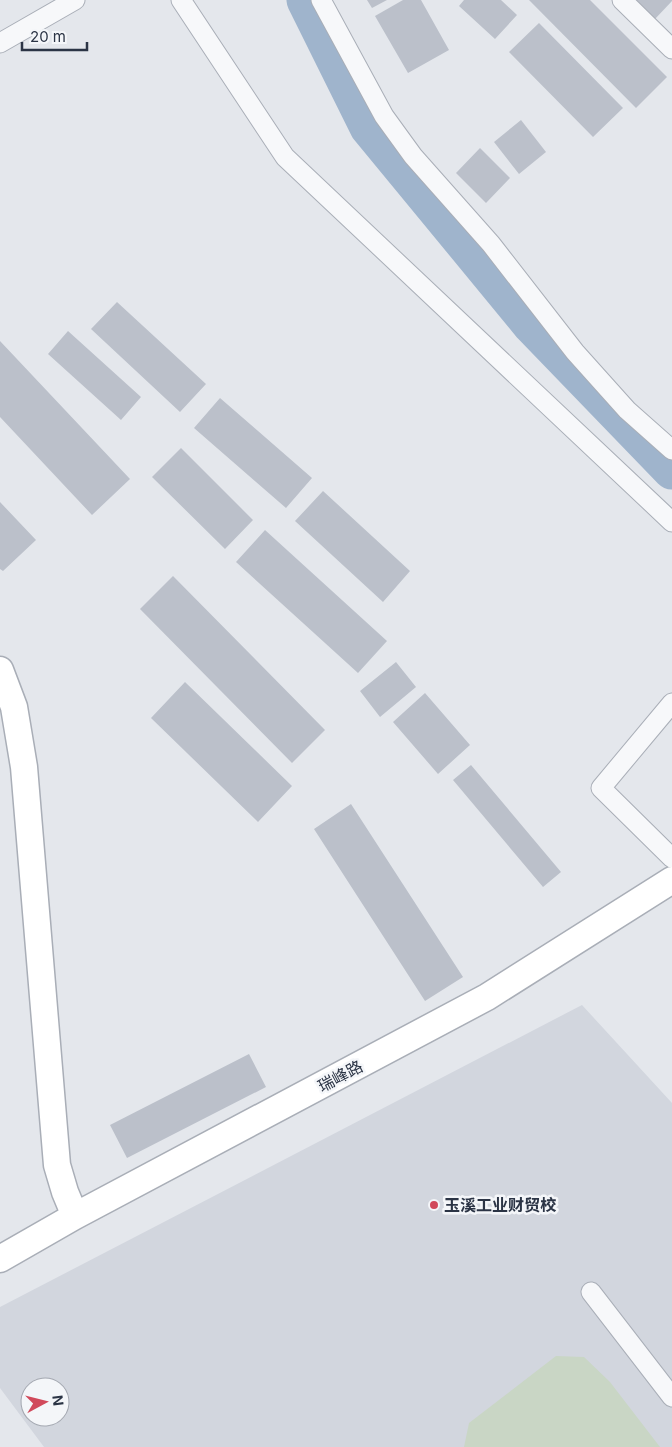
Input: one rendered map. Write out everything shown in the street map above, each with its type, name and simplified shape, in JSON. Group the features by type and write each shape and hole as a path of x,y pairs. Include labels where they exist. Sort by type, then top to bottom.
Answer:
{"street":[{"path":"0,43 75,0"},
{"path":"181,0 285,157 672,522"},
{"path":"321,0 384,116 413,156 491,244 575,352 627,410 672,450"},
{"path":"622,0 668,38"},
{"path":"0,670 14,706 24,767 57,1165 75,1216"},
{"path":"672,703 601,788 672,858"},
{"name":"瑞峰路","path":"0,1259 75,1216 487,997 672,880"},
{"path":"591,1292 672,1397"}],"shaded area":[{"name":"玉溪工业财贸校","path":"582,1005 672,1103 672,1447 44,1447 29,1427 70,1427 70,1377 20,1377 20,1415 0,1388 0,1307"}],"green space":[{"path":"556,1356 584,1357 610,1382 660,1447 464,1447 469,1423"}],"building":[{"path":"367,0 387,0 372,8"},
{"path":"403,0 421,0 449,50 408,73 375,16"},
{"path":"464,0 501,0 517,15 495,39 459,6"},
{"path":"529,0 590,0 667,77 636,108"},
{"path":"636,0 672,0 672,1 655,19"},
{"path":"539,23 623,108 593,137 509,52"},
{"path":"521,120 546,152 519,174 494,142"},
{"path":"480,148 510,178 486,203 456,173"},
{"path":"117,302 206,384 180,412 91,329"},
{"path":"68,331 141,397 121,420 48,354"},
{"path":"0,341 130,479 92,515 0,417"},
{"path":"220,398 312,478 286,508 194,428"},
{"path":"181,448 253,520 225,549 152,477"},
{"path":"323,491 410,571 383,602 295,521"},
{"path":"0,502 36,540 3,571 0,569"},
{"path":"265,530 387,641 358,673 236,562"},
{"path":"173,576 325,730 292,763 140,609"},
{"path":"396,662 416,687 380,717 360,691"},
{"path":"185,682 292,786 258,822 151,718"},
{"path":"425,693 470,745 438,774 393,722"},
{"path":"471,765 561,872 543,887 453,780"},
{"path":"351,804 463,977 425,1001 314,829"},
{"path":"249,1054 266,1087 127,1158 110,1125"}],"waterway":[{"path":"306,0 369,127 532,325 672,470"}],"place":[{"name":"玉溪工业财贸校","path":"434,1205"}]}
